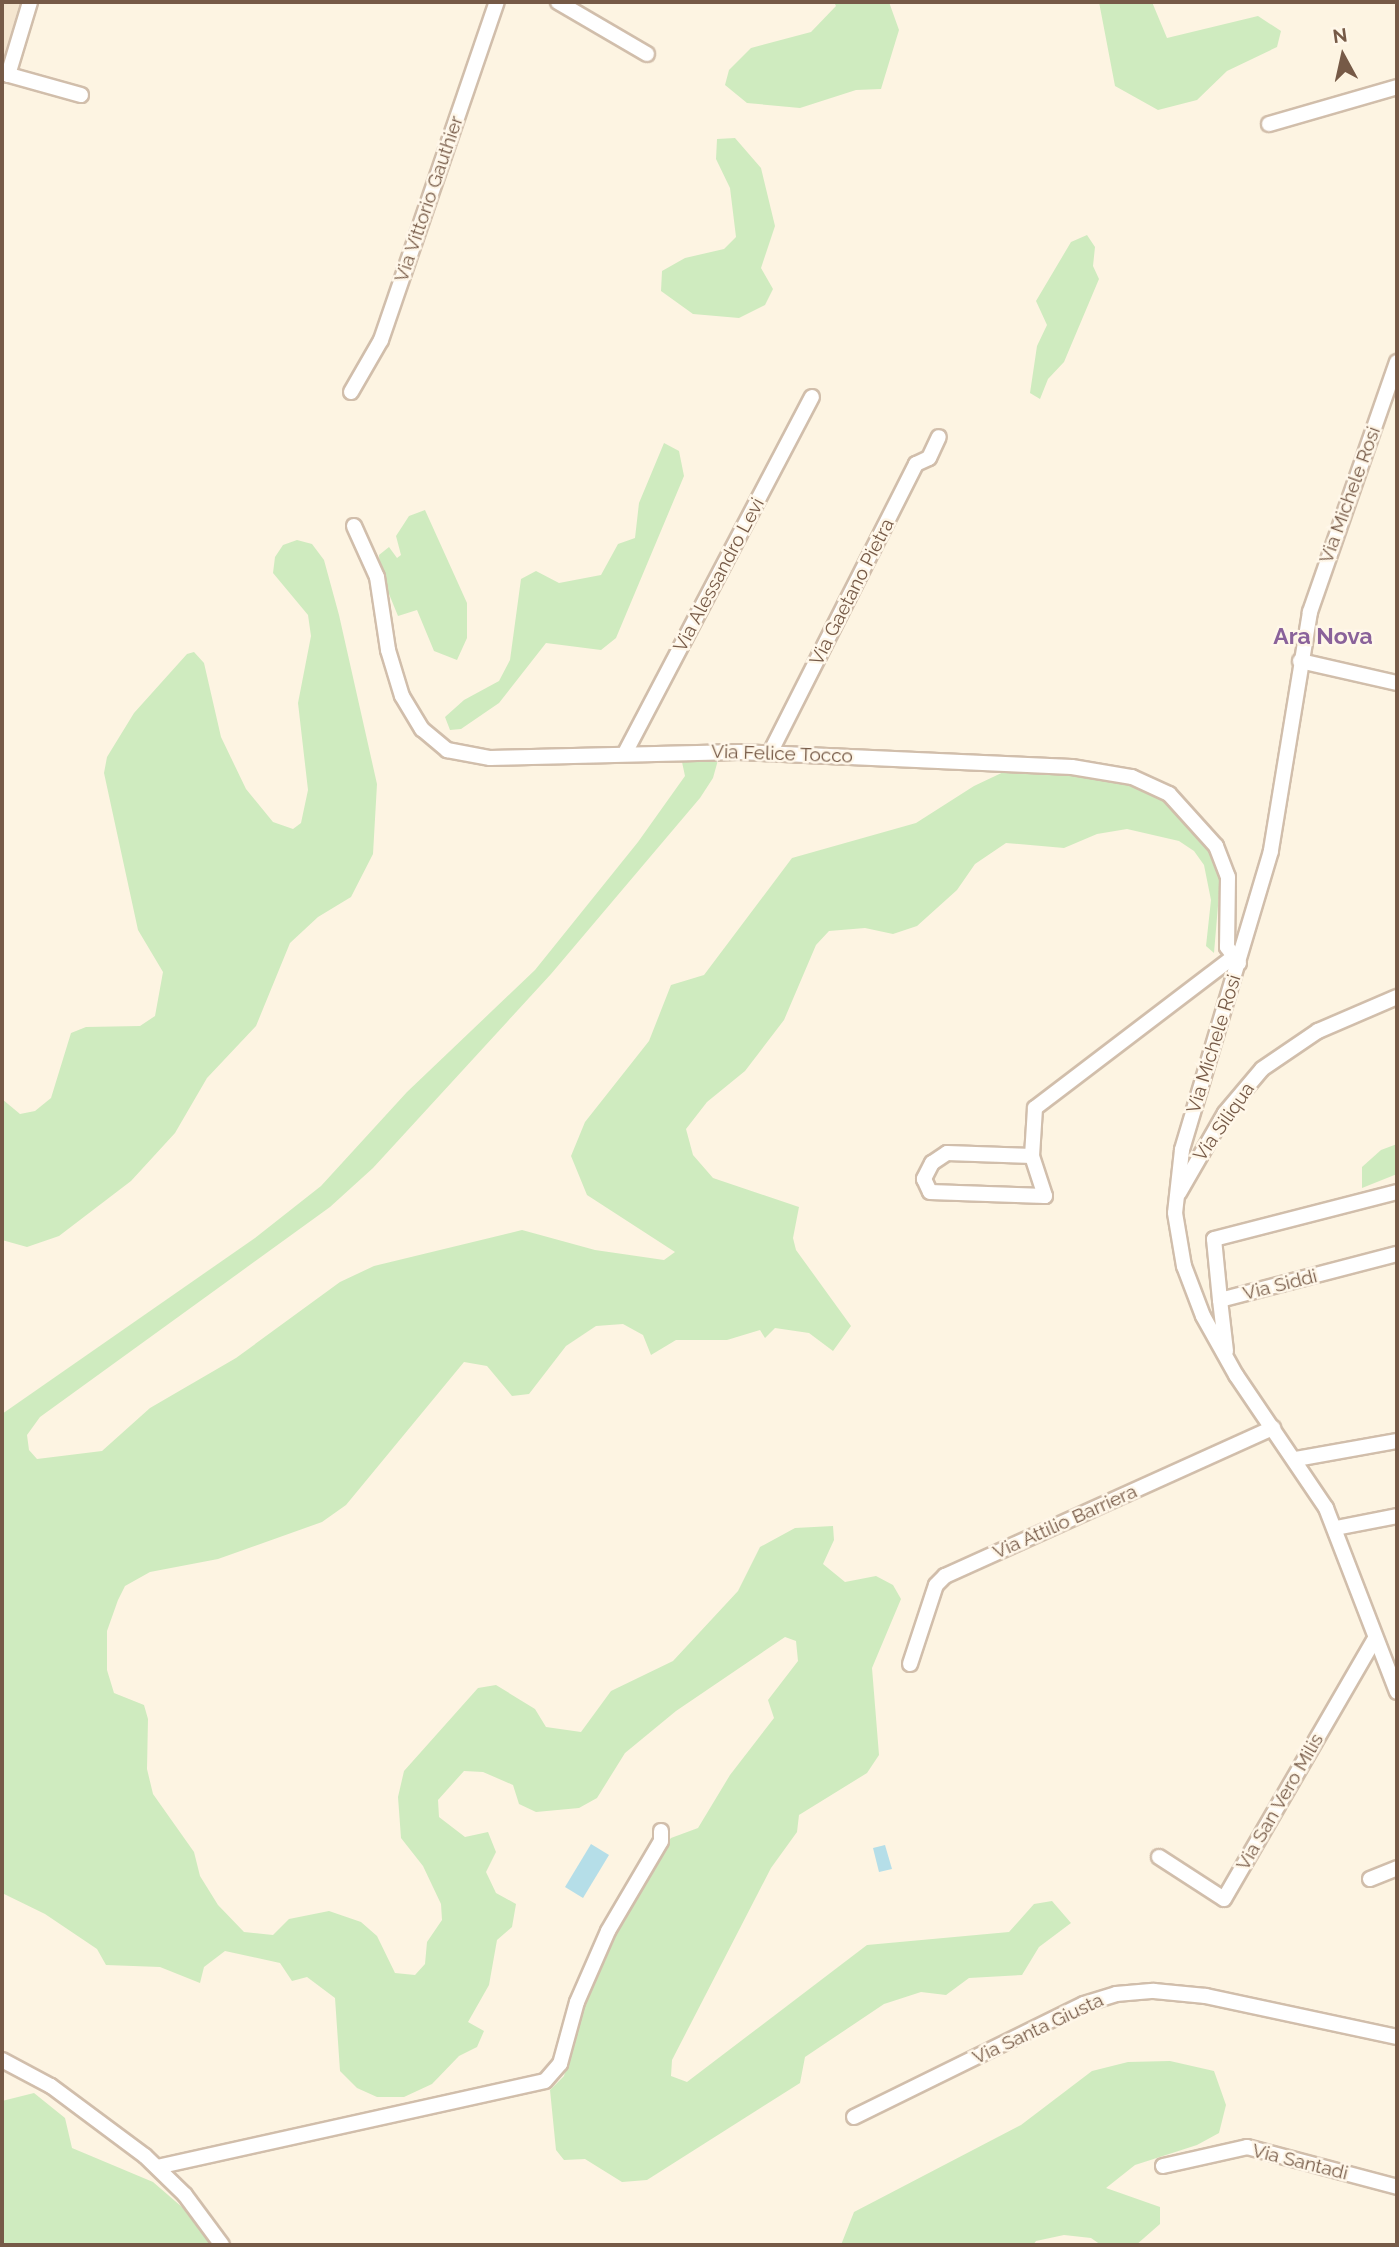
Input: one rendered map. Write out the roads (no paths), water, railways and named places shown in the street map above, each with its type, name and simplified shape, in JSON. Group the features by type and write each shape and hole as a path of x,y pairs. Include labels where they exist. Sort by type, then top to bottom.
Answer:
{"street":[{"path":"30,2 5,74 81,95"},
{"name":"Via Vittorio Gauthier","path":"351,393 381,340 497,2"},
{"path":"558,2 647,54"},
{"path":"1269,124 1397,87"},
{"name":"Via Michele Rosi","path":"1397,362 1333,537 1300,661 1271,851 1185,1138 1175,1200 1188,1279 1227,1359 1296,1459 1336,1528 1375,1639 1397,1692"},
{"name":"Via Alessandro Levi","path":"625,753 812,397"},
{"name":"Via Gaetano Pietra","path":"770,753 916,464 929,459 939,437"},
{"name":"Via Felice Tocco","path":"354,526 377,577 396,681 409,710 434,742 455,754 477,758 625,753 770,753 1072,767 1152,784 1176,800 1223,858 1229,884 1227,944 1236,961"},
{"path":"1300,661 1397,683"},
{"path":"1032,1156 947,1153 932,1163 924,1179 930,1192 1045,1196 1032,1156 1035,1108 1236,961"},
{"name":"Via Siliqua","path":"1175,1200 1220,1119 1262,1069 1318,1031 1397,997"},
{"path":"1220,1300 1214,1239 1397,1192"},
{"name":"Via Siddi","path":"1227,1359 1220,1300 1397,1254"},
{"name":"Via Attilio Barriera","path":"910,1664 936,1585 945,1576 1273,1428"},
{"path":"1296,1459 1397,1441"},
{"path":"1336,1528 1397,1516"},
{"name":"Via San Vero Milis","path":"1158,1857 1224,1899 1375,1639"},
{"path":"157,2167 545,2081 561,2064 577,2002 608,1931 661,1841 661,1831"},
{"path":"1370,1879 1397,1868"},
{"name":"Via Santa Giusta","path":"855,2117 1084,2004 1125,1993 1218,1998 1397,2037"},
{"path":"2,2060 51,2086 157,2167 222,2245"},
{"name":"Via Santadi","path":"1163,2166 1247,2147 1397,2187"}],"water":[{"path":"591,1844 609,1855 583,1898 565,1887"},
{"path":"885,1845 892,1869 879,1872 873,1848"}],"district":[{"name":"Ara Nova","path":"1323,636"}]}
